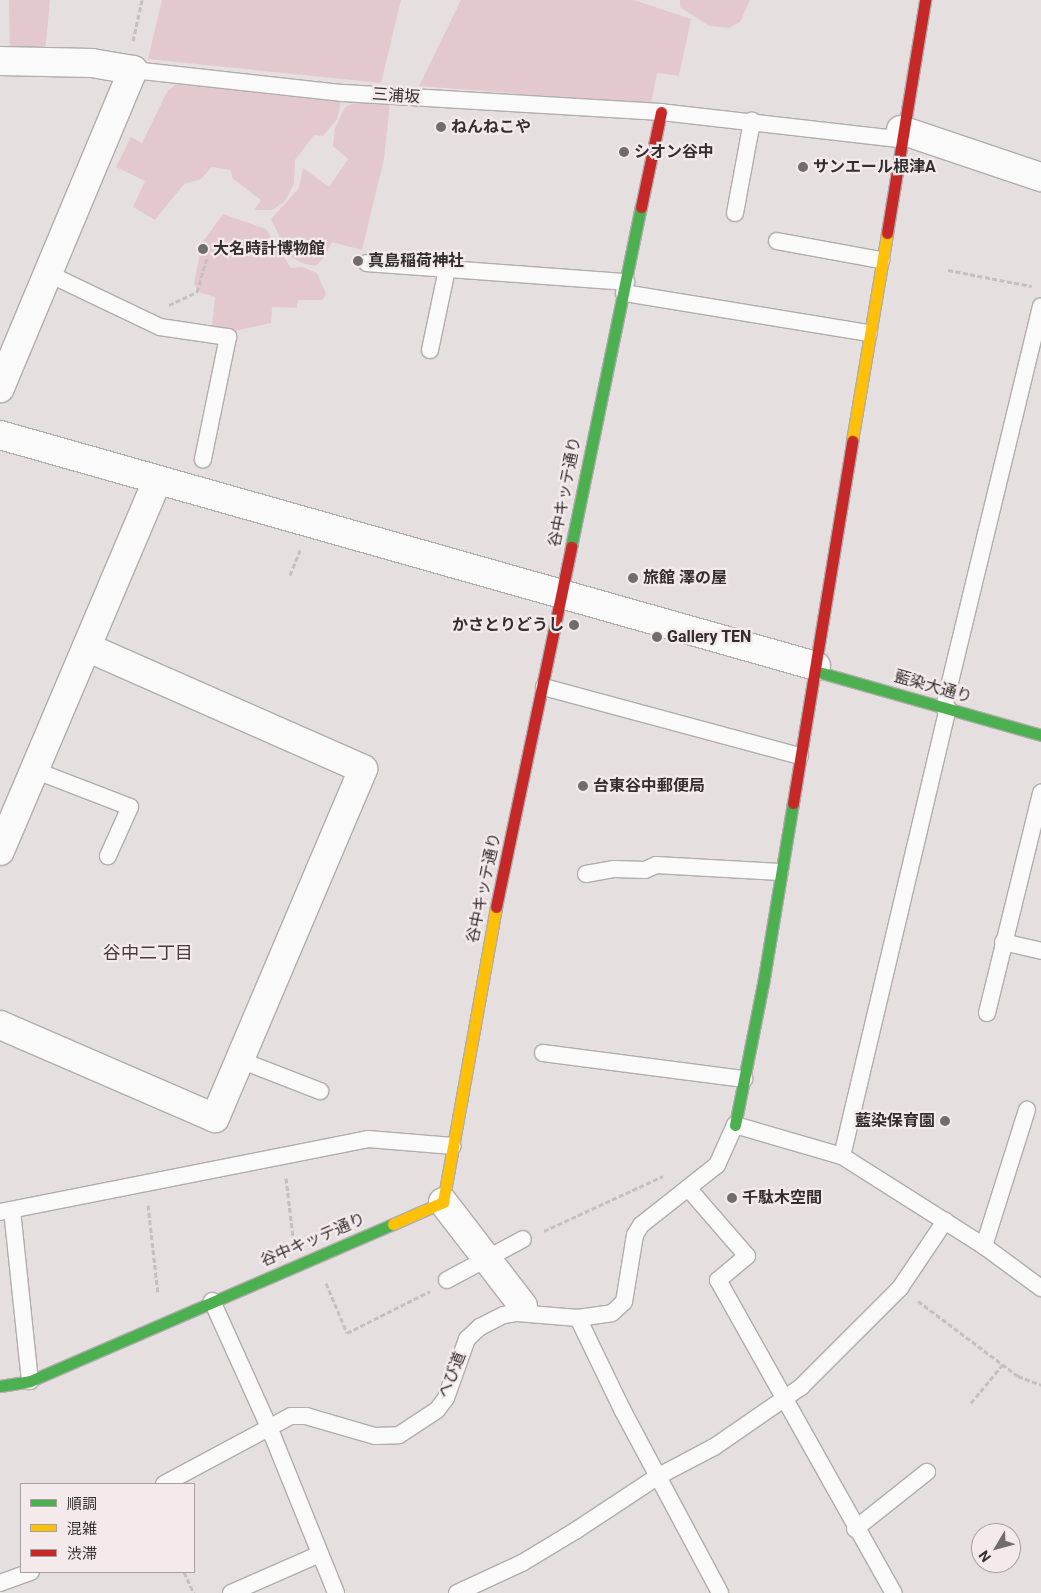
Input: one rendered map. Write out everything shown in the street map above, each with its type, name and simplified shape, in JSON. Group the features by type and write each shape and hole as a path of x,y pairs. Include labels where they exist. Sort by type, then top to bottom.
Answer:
{"street":[{"path":"735,1125 816,668 900,134 925,0"},
{"path":"0,61 92,63 130,69 49,274 0,388"},
{"name":"谷中キッテ通り","path":"0,1386 30,1381 443,1202 490,935 544,687 660,112"},
{"path":"900,134 1041,177"},
{"path":"0,435 816,668"},
{"path":"0,851 157,481"},
{"path":"0,1025 215,1118 363,769 87,647"},
{"name":"藍染大通り","path":"816,668 1041,735"},
{"path":"443,1202 526,1310"}],"lane":[{"name":"三浦坂","path":"130,69 344,93 660,112 900,134"},
{"path":"735,213 752,121"},
{"path":"777,241 881,260"},
{"path":"367,263 625,287 869,333"},
{"path":"430,350 447,269"},
{"path":"49,274 143,316 160,327 228,337 203,459"},
{"path":"842,1156 1041,307"},
{"path":"544,687 800,756"},
{"path":"34,770 130,807 108,856"},
{"path":"988,1013 1003,942 1041,793"},
{"path":"586,874 615,869 645,870 656,865 780,872"},
{"path":"1003,942 1041,951"},
{"path":"543,1053 744,1079"},
{"path":"240,1060 320,1091"},
{"path":"984,1246 1027,1110"},
{"path":"735,1125 842,1156 984,1246 1041,1288"},
{"name":"へび道","path":"166,1483 291,1416 306,1416 375,1436 399,1435 437,1410 446,1398 467,1339 480,1328 504,1315 526,1310 578,1318 612,1313 624,1302 635,1235 641,1225 654,1212 717,1165 735,1125"},
{"path":"30,1381 6,1211 368,1138 453,1146"},
{"path":"688,1188 746,1256 718,1280 855,1529 894,1593"},
{"path":"457,1593 522,1563 657,1477 714,1447 784,1399 813,1376 852,1333 900,1288 945,1221"},
{"path":"446,1280 523,1239"},
{"path":"212,1301 269,1427 336,1593"},
{"path":"578,1318 657,1477 672,1499 720,1593"},
{"path":"855,1529 927,1472"},
{"path":"231,1593 320,1554"},
{"path":"0,1583 28,1573"}],"path":[{"path":"130,69 142,0"},
{"path":"143,316 197,292 207,257"},
{"path":"948,270 1041,288"},
{"path":"290,575 302,545"},
{"path":"284,1155 296,1265"},
{"path":"523,1239 665,1175"},
{"path":"146,1182 162,1324"},
{"path":"315,1257 347,1333 446,1280"},
{"path":"900,1288 1018,1376 1041,1385"},
{"path":"971,1403 1003,1364"},
{"path":"184,1573 194,1593"}],"shaded area":[{"path":"9,0 50,0 45,53 10,53"},
{"path":"162,0 401,0 381,83 148,59"},
{"path":"461,0 634,0 691,19 679,76 657,73 651,104 419,86"},
{"path":"680,0 750,0 740,22 729,28 709,26 680,7"},
{"path":"176,84 341,102 337,119 323,136 314,135 295,160 294,184 285,201 272,210 254,210 261,200 232,178 231,170 212,167 201,179 184,184 155,220 133,207 145,181 116,167 131,137 142,143 167,92"},
{"path":"358,101 390,102 384,159 362,250 332,242 323,259 315,266 302,263 289,256 271,219 299,188 303,168 329,187 348,159 333,146 335,128 345,107"},
{"path":"223,214 266,229 291,268 302,267 317,273 326,294 322,300 298,300 297,308 272,307 271,323 230,332 212,327 215,297 201,293 194,284 202,243"}],"traffic: fast":[{"path":"571,547 641,207"},
{"path":"815,671 1041,735"},
{"path":"735,1125 763,984 793,803"},
{"path":"0,1386 30,1381 393,1224"}],"traffic: slow":[{"path":"852,441 887,233"},
{"path":"393,1224 443,1202 496,907"}],"traffic: jam":[{"path":"887,233 925,0"},
{"path":"641,207 661,112"},
{"path":"793,803 852,441"},
{"path":"496,907 571,547"}],"place":[{"name":"ねんねこや","path":"441,127"},
{"name":"シオン谷中","path":"624,152"},
{"name":"サンエール根津A","path":"803,167"},
{"name":"大名時計博物館","path":"203,249"},
{"name":"真島稲荷神社","path":"358,261"},
{"name":"旅館 澤の屋","path":"633,578"},
{"name":"かさとりどうし","path":"574,625"},
{"name":"Gallery TEN","path":"657,637"},
{"name":"台東谷中郵便局","path":"583,786"},
{"name":"藍染保育園","path":"945,1121"},
{"name":"千駄木空間","path":"732,1198"}],"district":[{"name":"谷中二丁目","path":"148,953"}]}
